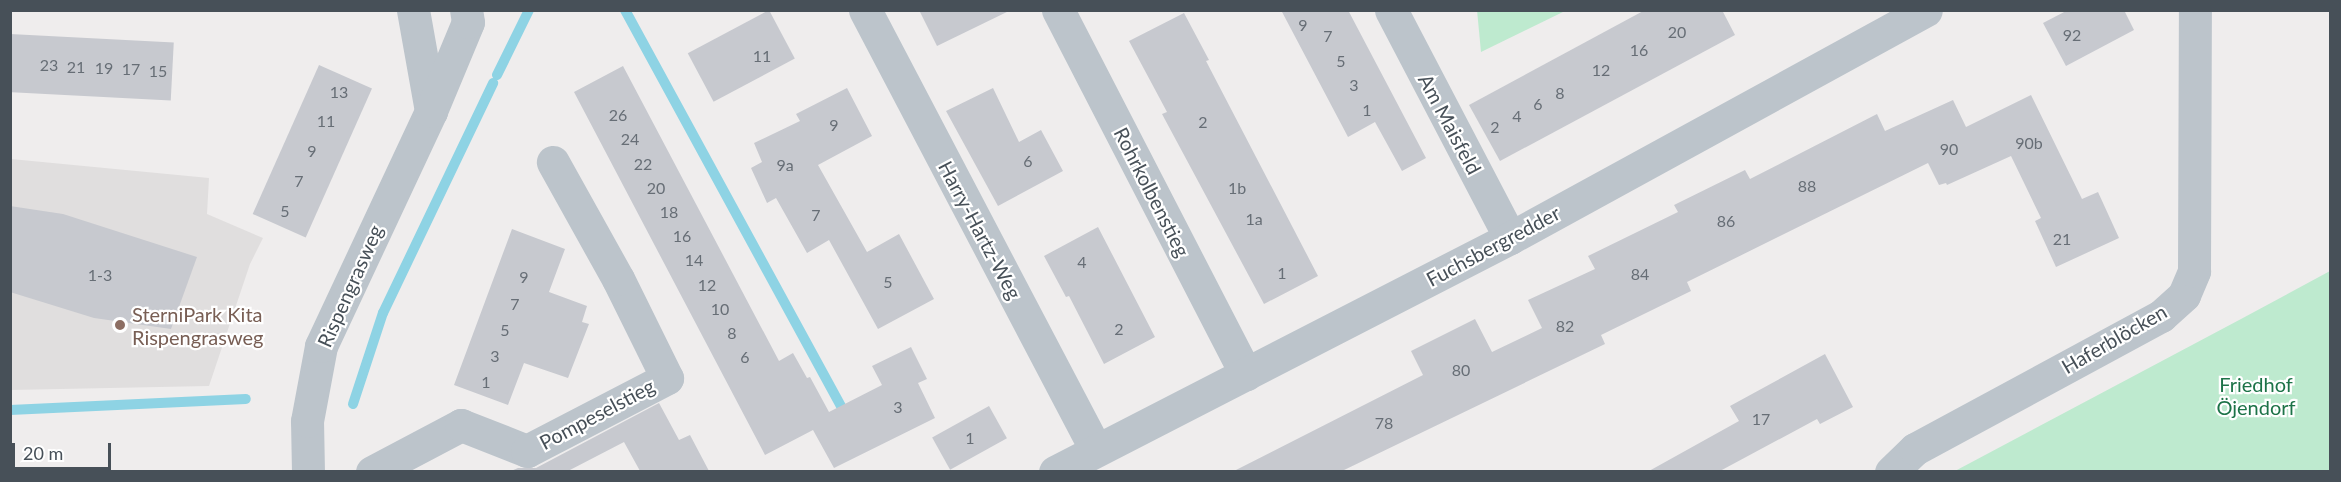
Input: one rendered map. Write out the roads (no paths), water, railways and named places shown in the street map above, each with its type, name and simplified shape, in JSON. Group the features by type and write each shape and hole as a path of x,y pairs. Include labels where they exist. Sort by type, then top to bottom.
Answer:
{"street":[{"path":"413,10 431,111"},
{"name":"Rispengrasweg","path":"308,471 306,421 321,346 431,111 468,22 466,10"},
{"name":"Harry-Hartz-Weg","path":"865,10 1095,450"},
{"name":"Rohrkolbenstieg","path":"1058,10 1246,374"},
{"name":"Am Maisfeld","path":"1390,10 1510,238"},
{"name":"Fuchsbergredder","path":"1055,471 1510,238 1926,10"},
{"name":"Haferblöcken","path":"1891,471 1915,449 2161,316 2184,295 2194,271 2196,10"},
{"name":"Pompeselstieg","path":"372,471 461,425 527,451 666,378 618,279 553,162"}],"waterway":[{"path":"497,75 529,10"},
{"path":"625,10 847,417"},
{"path":"353,404 383,313 493,83"},
{"path":"10,410 246,399"}],"place":[{"name":"SterniPark Kita Rispengrasweg","path":"120,325"}],"park label":[{"name":"Friedhof Öjendorf","path":"2256,396"}]}
